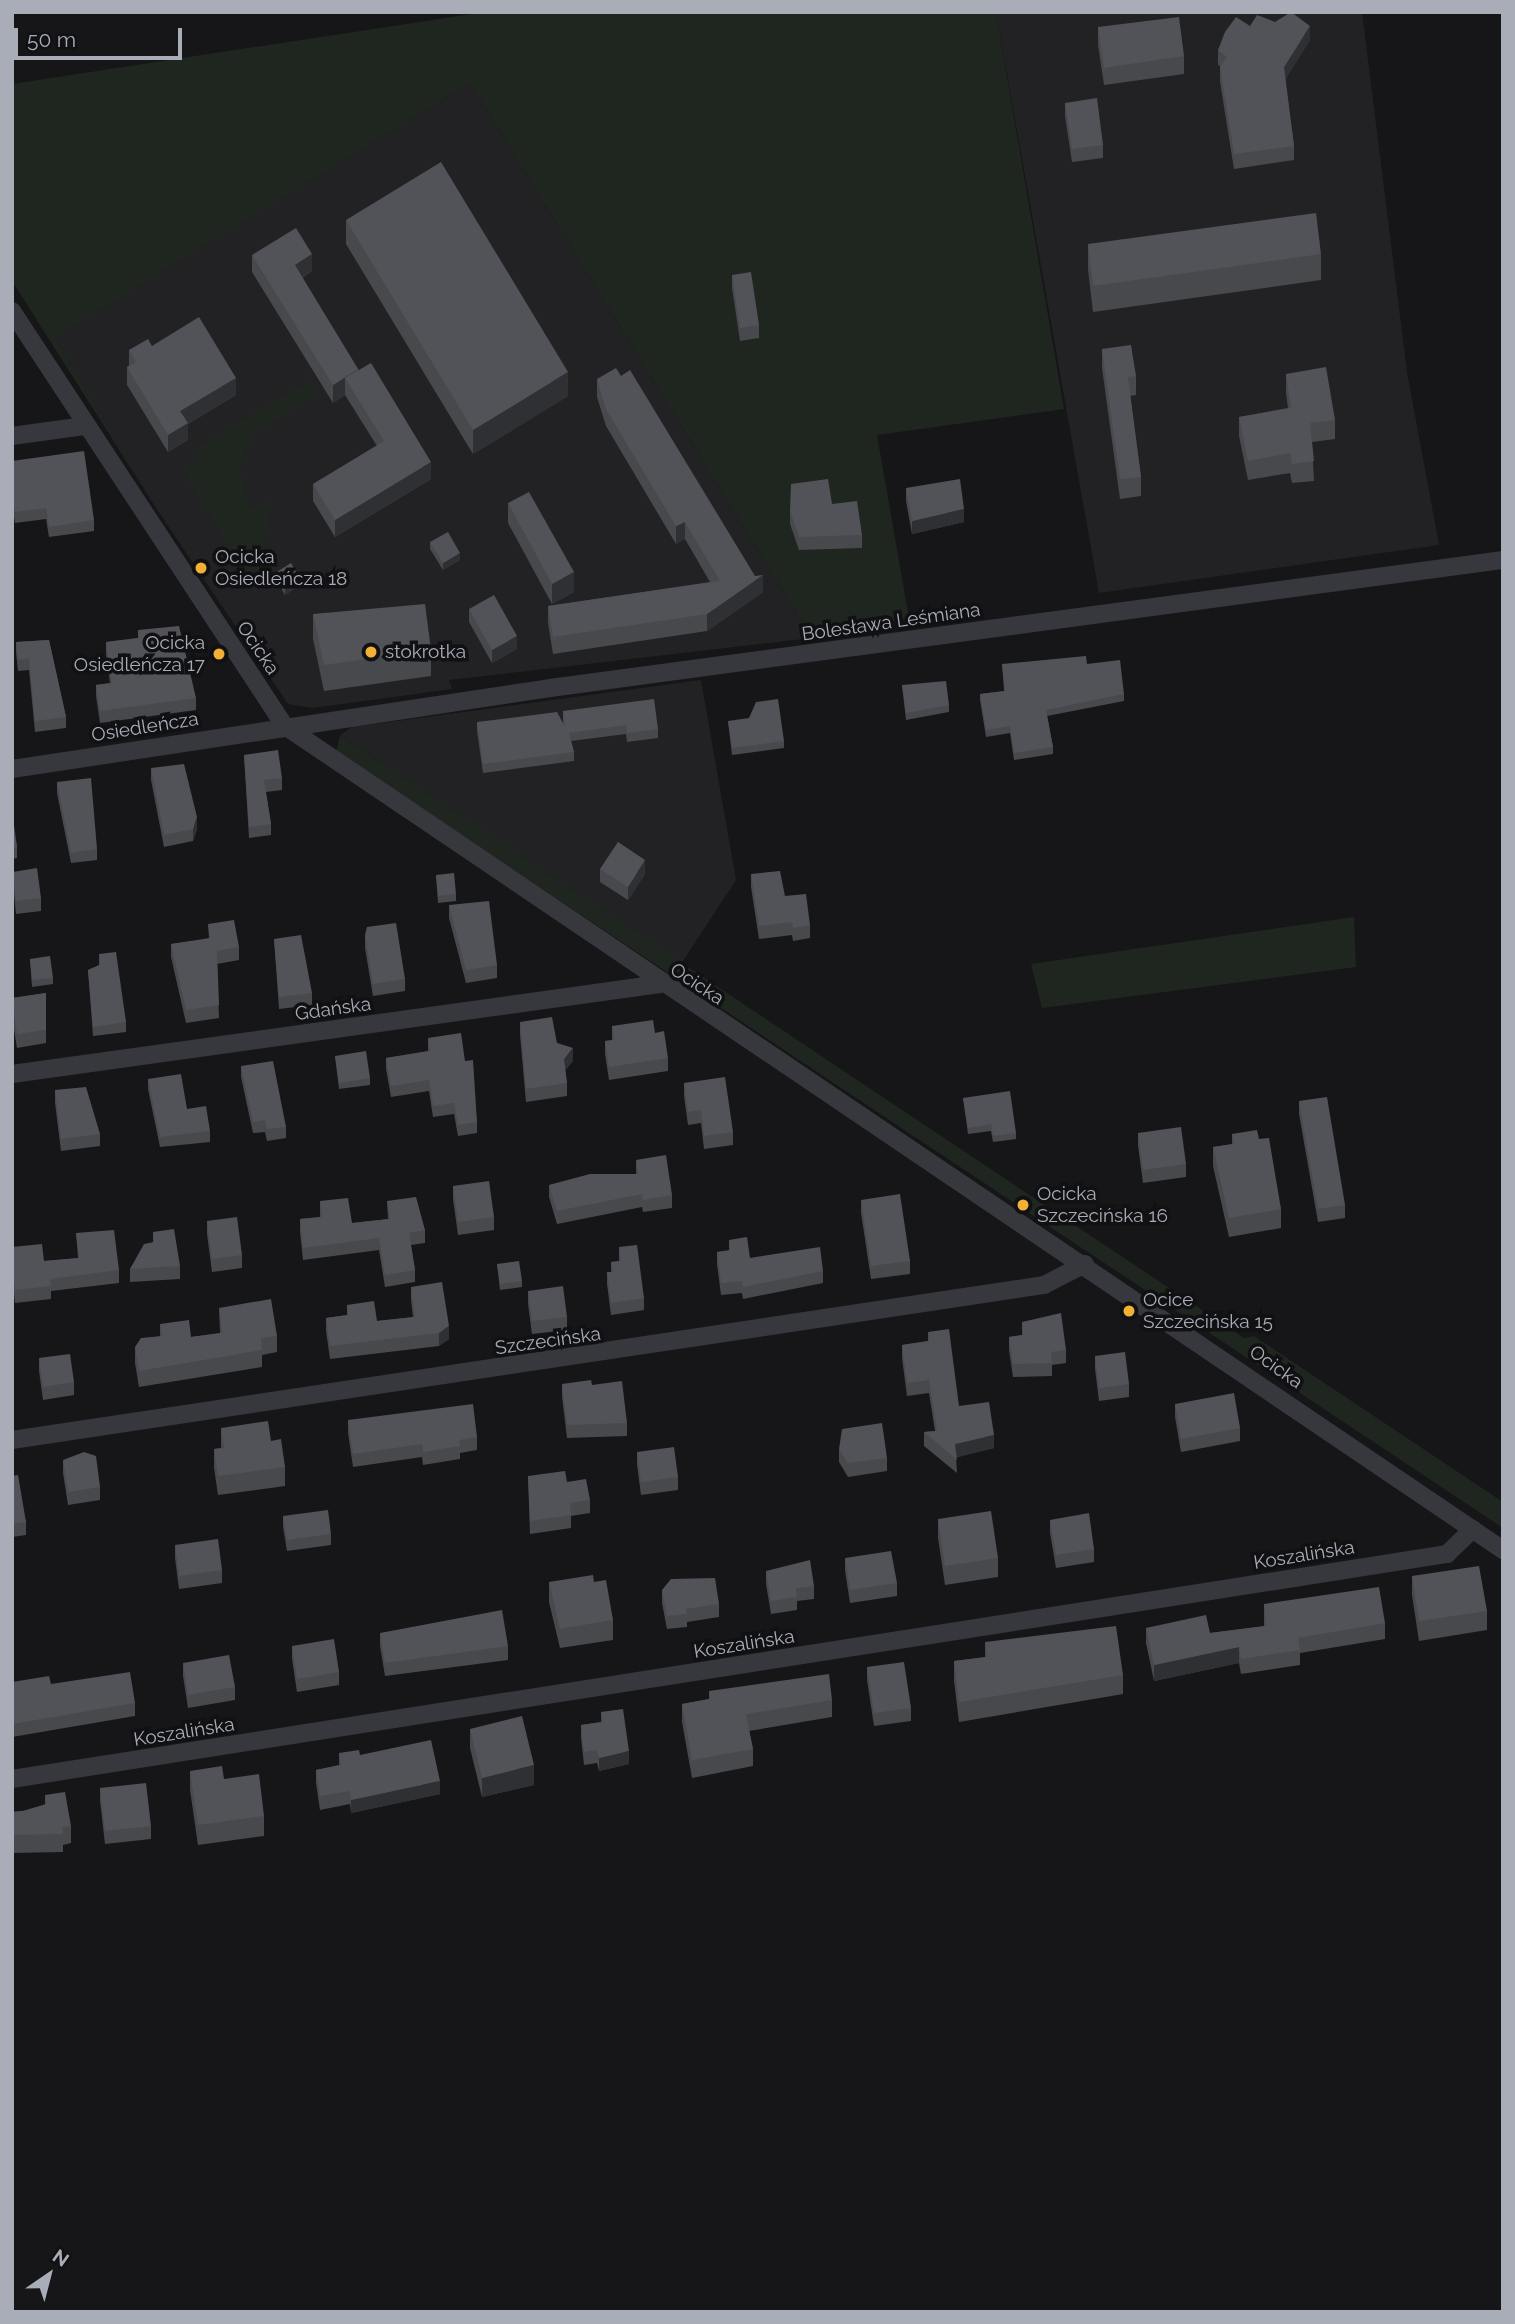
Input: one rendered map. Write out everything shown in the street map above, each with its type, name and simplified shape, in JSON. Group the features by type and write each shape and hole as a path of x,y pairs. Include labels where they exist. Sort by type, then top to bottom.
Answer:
{"street":[{"name":"Ocicka","path":"12,311 84,426 285,726 660,984 1085,1264 1503,1550"},
{"path":"12,436 84,426"},
{"name":"Bolesława Leśmiana","path":"285,726 1503,560"},
{"name":"Osiedleńcza","path":"12,769 285,726"},
{"name":"Gdańska","path":"12,1074 660,984"},
{"name":"Szczecińska","path":"12,1440 1044,1285 1085,1264"},
{"name":"Koszalińska","path":"12,1779 1447,1554 1473,1530"}],"shaded area":[{"path":"485,12 996,12 1064,409 877,435 909,618 812,638 470,83 54,338 156,508 12,281 12,84"},
{"path":"996,12 1362,12 1407,372 1439,545 1099,593"},
{"path":"470,83 812,638 449,680 452,689 313,708 288,704 156,508 53,338"},
{"path":"310,380 318,392 254,436 244,452 240,472 250,508 274,501 261,552 274,575 253,586 186,476 199,446"},
{"path":"701,680 736,880 681,964 340,735 352,727"},
{"path":"340,735 1244,1338 1254,1336 1503,1502 1503,1528 336,752"},
{"path":"1354,917 1356,967 1042,1008 1031,964"}],"building":[{"path":"1291,12 1310,26 1284,67 1294,146 1234,154 1220,67 1227,57 1218,50 1225,32 1236,17 1250,26 1257,15 1275,22"},
{"path":"1179,17 1184,56 1104,68 1098,27"},
{"path":"1097,98 1103,145 1072,149 1065,103"},
{"path":"441,162 568,372 473,430 346,220"},
{"path":"1316,213 1321,254 1093,286 1088,244"},
{"path":"296,228 312,254 295,265 358,369 333,385 252,255"},
{"path":"751,272 759,325 740,328 732,275"},
{"path":"199,317 236,378 180,411 188,423 168,435 127,367 136,362 129,350 148,339 152,346"},
{"path":"1131,345 1136,376 1128,377 1141,477 1120,479 1102,349"},
{"path":"371,363 431,462 335,520 313,484 384,441 345,378"},
{"path":"1326,367 1335,420 1310,423 1314,461 1292,464 1290,453 1248,461 1239,417 1291,408 1286,374"},
{"path":"616,368 621,376 630,370 755,576 763,575 707,614 553,637 548,606 720,581 685,522 676,526 606,409 597,379"},
{"path":"84,451 94,520 49,527 46,508 15,512 12,461"},
{"path":"828,479 832,504 857,501 862,535 799,537 790,511 791,484"},
{"path":"960,479 964,509 912,521 906,488"},
{"path":"529,492 574,572 552,584 508,503"},
{"path":"448,532 460,553 443,563 430,542"},
{"path":"291,563 300,579 285,588 275,573"},
{"path":"494,595 517,636 492,650 469,609"},
{"path":"425,604 431,650 324,665 313,614"},
{"path":"179,626 196,698 100,711 96,685 112,683 106,642 139,638 138,630"},
{"path":"49,640 66,717 35,721 29,658 18,660 16,642"},
{"path":"1086,656 1087,664 1120,660 1124,694 1046,710 1053,747 1014,753 1010,726 986,730 980,694 1005,691 1002,664"},
{"path":"946,681 949,705 906,713 902,685"},
{"path":"654,699 658,729 627,733 626,725 569,733 574,752 483,764 477,722 557,712 565,727 563,711"},
{"path":"778,699 784,741 732,748 728,721 749,718 756,702"},
{"path":"278,750 282,778 264,780 271,824 249,827 244,755"},
{"path":"184,764 197,817 193,829 164,835 151,768"},
{"path":"91,778 97,849 71,853 57,782"},
{"path":"12,824 17,847 12,848"},
{"path":"618,842 645,860 628,887 600,869"},
{"path":"37,868 41,898 16,901 13,872"},
{"path":"780,871 785,896 806,894 810,925 793,928 792,922 759,926 751,874"},
{"path":"454,873 456,894 438,896 436,875"},
{"path":"489,901 497,965 466,970 449,905"},
{"path":"234,920 239,947 217,951 219,1005 186,1010 171,944 210,938 208,924"},
{"path":"396,923 405,979 373,984 365,935 367,927"},
{"path":"301,935 312,993 279,997 274,939"},
{"path":"116,952 126,1022 93,1027 88,970 100,965 99,954"},
{"path":"50,956 53,978 32,980 30,959"},
{"path":"46,993 46,1030 17,1034 12,998"},
{"path":"552,1017 557,1043 573,1048 564,1059 567,1083 526,1089 520,1022"},
{"path":"653,1020 655,1033 664,1031 668,1058 609,1067 605,1041 614,1040 612,1026"},
{"path":"461,1033 465,1061 473,1060 477,1122 458,1125 454,1103 433,1106 429,1080 391,1086 386,1058 430,1051 428,1038"},
{"path":"366,1051 370,1078 339,1083 335,1056"},
{"path":"273,1061 286,1127 267,1129 265,1120 253,1122 241,1066"},
{"path":"181,1074 187,1109 206,1106 210,1131 160,1137 148,1079"},
{"path":"725,1077 733,1132 704,1136 701,1110 688,1112 684,1083"},
{"path":"86,1087 100,1134 61,1139 55,1090"},
{"path":"1010,1091 1016,1133 993,1136 991,1124 968,1128 963,1098"},
{"path":"1327,1097 1345,1205 1318,1209 1299,1101"},
{"path":"1181,1127 1186,1164 1143,1170 1138,1133"},
{"path":"1257,1130 1259,1139 1269,1138 1281,1209 1229,1218 1213,1147 1234,1144 1232,1134"},
{"path":"666,1155 672,1195 643,1200 642,1194 557,1211 549,1185 590,1174 638,1174 636,1160"},
{"path":"489,1181 494,1217 458,1222 453,1186"},
{"path":"900,1194 910,1261 871,1266 861,1200"},
{"path":"416,1197 425,1230 409,1233 415,1270 385,1275 379,1238 303,1248 300,1219 322,1217 320,1201 348,1198 352,1223 390,1219 387,1201"},
{"path":"237,1217 242,1255 212,1259 207,1221"},
{"path":"174,1229 180,1266 130,1269 144,1244 154,1242 153,1232"},
{"path":"114,1230 119,1270 50,1279 51,1286 15,1290 12,1247 42,1244 44,1261 79,1258 76,1233"},
{"path":"747,1237 750,1258 820,1247 823,1271 743,1287 742,1281 721,1283 717,1252 730,1250 729,1240"},
{"path":"637,1245 644,1298 611,1303 607,1272 613,1272 611,1262 621,1261 619,1247"},
{"path":"519,1261 522,1281 500,1284 497,1264"},
{"path":"442,1282 449,1326 439,1333 330,1346 326,1318 348,1315 347,1305 374,1301 377,1321 415,1317 411,1287"},
{"path":"563,1286 567,1317 532,1321 528,1291"},
{"path":"271,1299 277,1336 261,1338 262,1350 139,1371 135,1347 141,1338 162,1336 160,1324 189,1320 191,1337 222,1333 219,1308"},
{"path":"1061,1313 1066,1350 1051,1352 1052,1363 1013,1364 1009,1337 1023,1335 1022,1322"},
{"path":"949,1329 959,1406 989,1402 994,1435 955,1444 957,1460 924,1432 937,1431 929,1380 907,1383 902,1345 929,1341 928,1332"},
{"path":"1125,1352 1129,1384 1099,1388 1095,1356"},
{"path":"70,1354 74,1382 43,1387 39,1358"},
{"path":"591,1380 592,1385 622,1381 627,1423 567,1425 562,1384"},
{"path":"1234,1393 1240,1428 1181,1439 1175,1404"},
{"path":"473,1404 477,1437 459,1440 460,1446 423,1452 422,1444 353,1454 348,1420"},
{"path":"268,1421 271,1441 281,1439 285,1467 218,1476 214,1449 224,1448 221,1428"},
{"path":"882,1423 887,1458 848,1463 839,1449 842,1429"},
{"path":"674,1447 678,1477 641,1482 637,1452"},
{"path":"84,1452 96,1456 100,1487 68,1492 63,1460"},
{"path":"565,1471 567,1482 586,1479 590,1500 570,1503 571,1515 530,1521 528,1476"},
{"path":"18,1475 26,1522 12,1524 12,1476"},
{"path":"328,1510 331,1534 287,1540 283,1516"},
{"path":"991,1511 998,1558 945,1566 938,1519"},
{"path":"1089,1513 1094,1549 1056,1555 1050,1520"},
{"path":"218,1539 222,1570 179,1576 175,1545"},
{"path":"891,1551 897,1583 850,1590 845,1558"},
{"path":"810,1560 814,1586 796,1588 797,1597 771,1601 766,1571"},
{"path":"1479,1566 1487,1611 1419,1621 1412,1576"},
{"path":"593,1575 594,1582 606,1580 613,1620 560,1629 549,1582"},
{"path":"715,1578 719,1604 686,1609 687,1614 667,1616 662,1590 671,1579"},
{"path":"1379,1587 1385,1623 1298,1638 1300,1650 1241,1659 1239,1647 1154,1665 1146,1628 1206,1615 1210,1633 1266,1626 1264,1604"},
{"path":"502,1610 508,1646 385,1663 380,1633"},
{"path":"1116,1626 1123,1675 959,1702 954,1661 987,1657 985,1642"},
{"path":"334,1639 339,1672 297,1679 292,1646"},
{"path":"229,1655 235,1687 188,1695 183,1663"},
{"path":"904,1662 911,1708 874,1713 867,1667"},
{"path":"130,1672 135,1703 12,1724 12,1682 49,1676 51,1684"},
{"path":"829,1674 832,1700 746,1714 753,1749 692,1760 682,1704 710,1699 709,1691"},
{"path":"623,1709 629,1751 599,1758 597,1750 584,1752 581,1725 603,1722 601,1712"},
{"path":"522,1716 534,1765 482,1778 470,1729"},
{"path":"431,1740 440,1781 351,1800 350,1791 320,1796 316,1770 341,1765 339,1753 359,1750 360,1755"},
{"path":"222,1766 224,1779 259,1774 264,1816 198,1825 190,1771"},
{"path":"146,1783 151,1826 105,1831 100,1788"},
{"path":"65,1792 71,1826 62,1827 63,1834 12,1835 12,1812 46,1804 45,1795"}],"place":[{"name":"Ocicka Osiedleńcza 18","path":"201,568"},
{"name":"stokrotka","path":"371,652"},
{"name":"Ocicka Osiedleńcza 17","path":"219,654"},
{"name":"Ocicka Szczecińska 16","path":"1023,1205"},
{"name":"Ocice Szczecińska 15","path":"1129,1311"}]}
